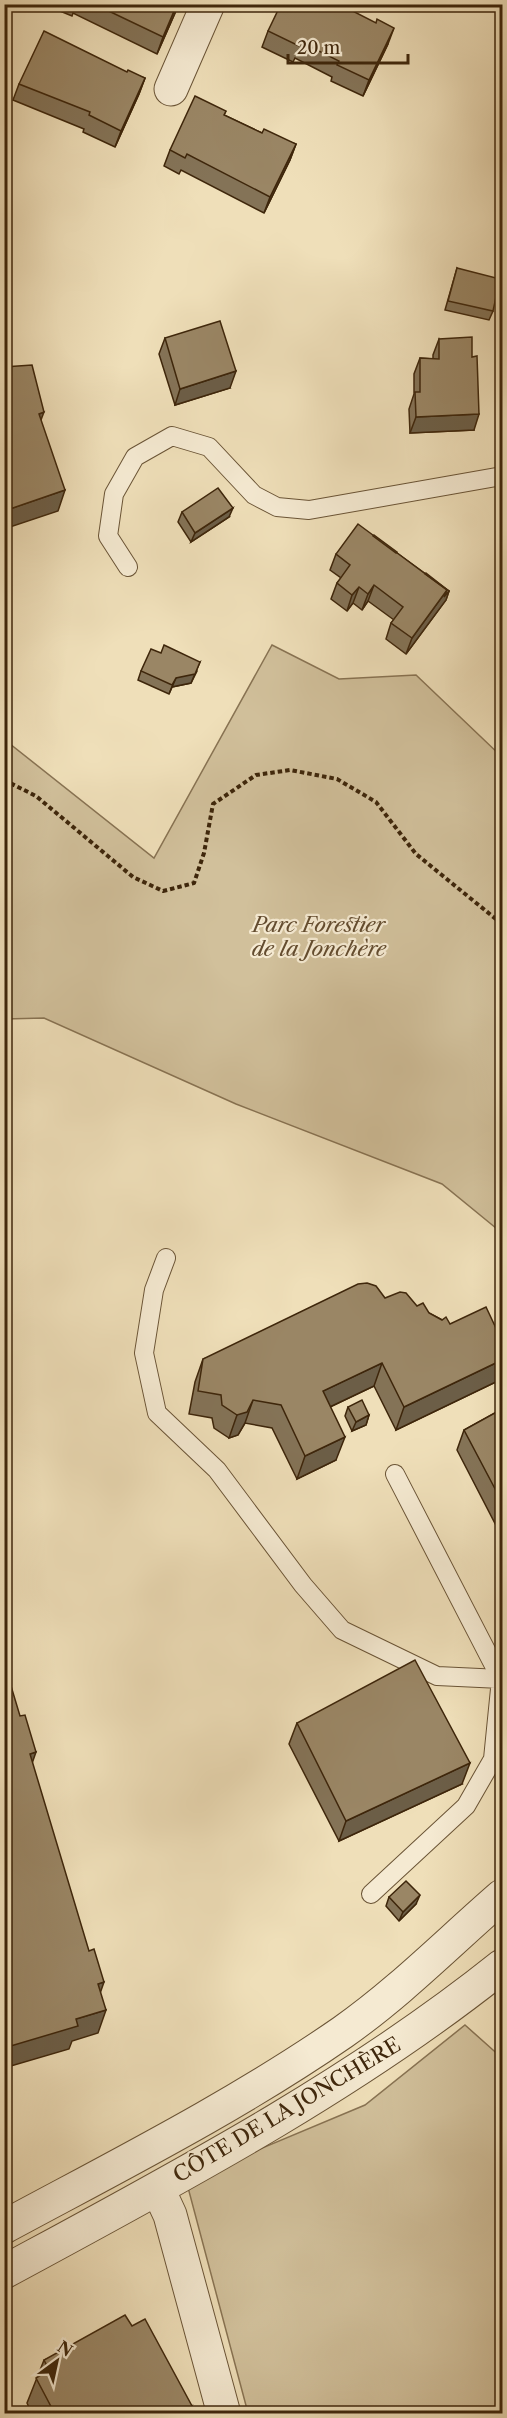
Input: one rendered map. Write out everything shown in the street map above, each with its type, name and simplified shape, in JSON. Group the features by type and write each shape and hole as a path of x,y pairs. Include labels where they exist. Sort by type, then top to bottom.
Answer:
{"street":[{"path":"171,89 208,4"},
{"name":"CÔTE DE LA JONCHÈRE","path":"4,2227 252,2092 345,2031 389,1996 502,1896"},
{"name":"CÔTE DE LA JONCHÈRE","path":"4,2272 158,2189 364,2067 502,1966"},
{"name":"CÔTE DE LA JONCHÈRE","path":"142,2152 158,2189"},
{"path":"158,2189 170,2215 224,2414"}],"lane":[{"path":"128,567 108,536 114,494 135,457 172,436 208,447 254,495 277,507 309,510 502,477"},
{"path":"166,1258 154,1290 144,1353 157,1413 217,1470 303,1584 342,1630 437,1676 502,1680"},
{"path":"371,1894 465,1806 493,1759 502,1680 395,1474"}],"path":[{"path":"4,780 36,796 133,876 163,891 194,883 204,853 213,804 256,775 290,770 337,779 376,802 416,854 502,924"}],"green space":[{"name":"Parc Forestier de la Jonchère","path":"272,645 339,679 416,675 502,757 502,1233 442,1184 236,1104 44,1018 5,1019 5,740 154,858"},
{"path":"465,2025 502,2058 502,2413 248,2413 186,2180 365,2105"}],"building":[{"path":"94,4 177,4 163,37"},
{"path":"281,4 339,4 376,23 377,19 394,28 369,80 337,65 339,61 301,42 299,46 268,31"},
{"path":"44,31 127,72 128,70 145,78 121,131 89,115 90,112 19,84"},
{"path":"195,96 226,111 224,115 262,133 264,129 296,144 270,197 187,154 185,158 170,150"},
{"path":"457,268 500,279 493,311 448,301"},
{"path":"220,321 236,371 180,389 165,338"},
{"path":"472,337 472,357 477,356 479,414 416,417 415,392 420,392 420,358 439,359 439,339"},
{"path":"32,365 44,412 39,414 65,490 4,511 4,367"},
{"path":"218,488 233,508 195,533 182,512"},
{"path":"358,524 447,590 412,638 391,623 403,607 374,585 368,594 359,587 352,595 337,583 350,565 336,554"},
{"path":"374,535 397,552 373,536"},
{"path":"426,573 449,591 444,597 447,590"},
{"path":"164,645 200,662 195,674 176,678 172,685 141,671 151,649 161,653"},
{"path":"367,1283 376,1286 385,1298 400,1292 406,1293 417,1306 423,1303 429,1313 442,1320 446,1317 450,1324 486,1307 502,1341 502,1360 404,1407 382,1363 323,1391 345,1437 305,1456 281,1405 253,1400 247,1412 237,1415 222,1405 221,1395 198,1391 203,1359 358,1284"},
{"path":"362,1400 369,1415 356,1422 348,1407"},
{"path":"502,1409 502,1502 464,1430"},
{"path":"415,1660 470,1763 346,1821 297,1723"},
{"path":"11,1686 20,1716 25,1715 36,1752 30,1754 89,1951 94,1949 104,1982 98,1984 106,2010 76,2019 78,2026 4,2048 4,1688"},
{"path":"406,1881 420,1895 403,1912 389,1897"},
{"path":"125,2315 132,2326 145,2319 192,2406 179,2414 55,2414 36,2378 49,2370 44,2360"}]}
